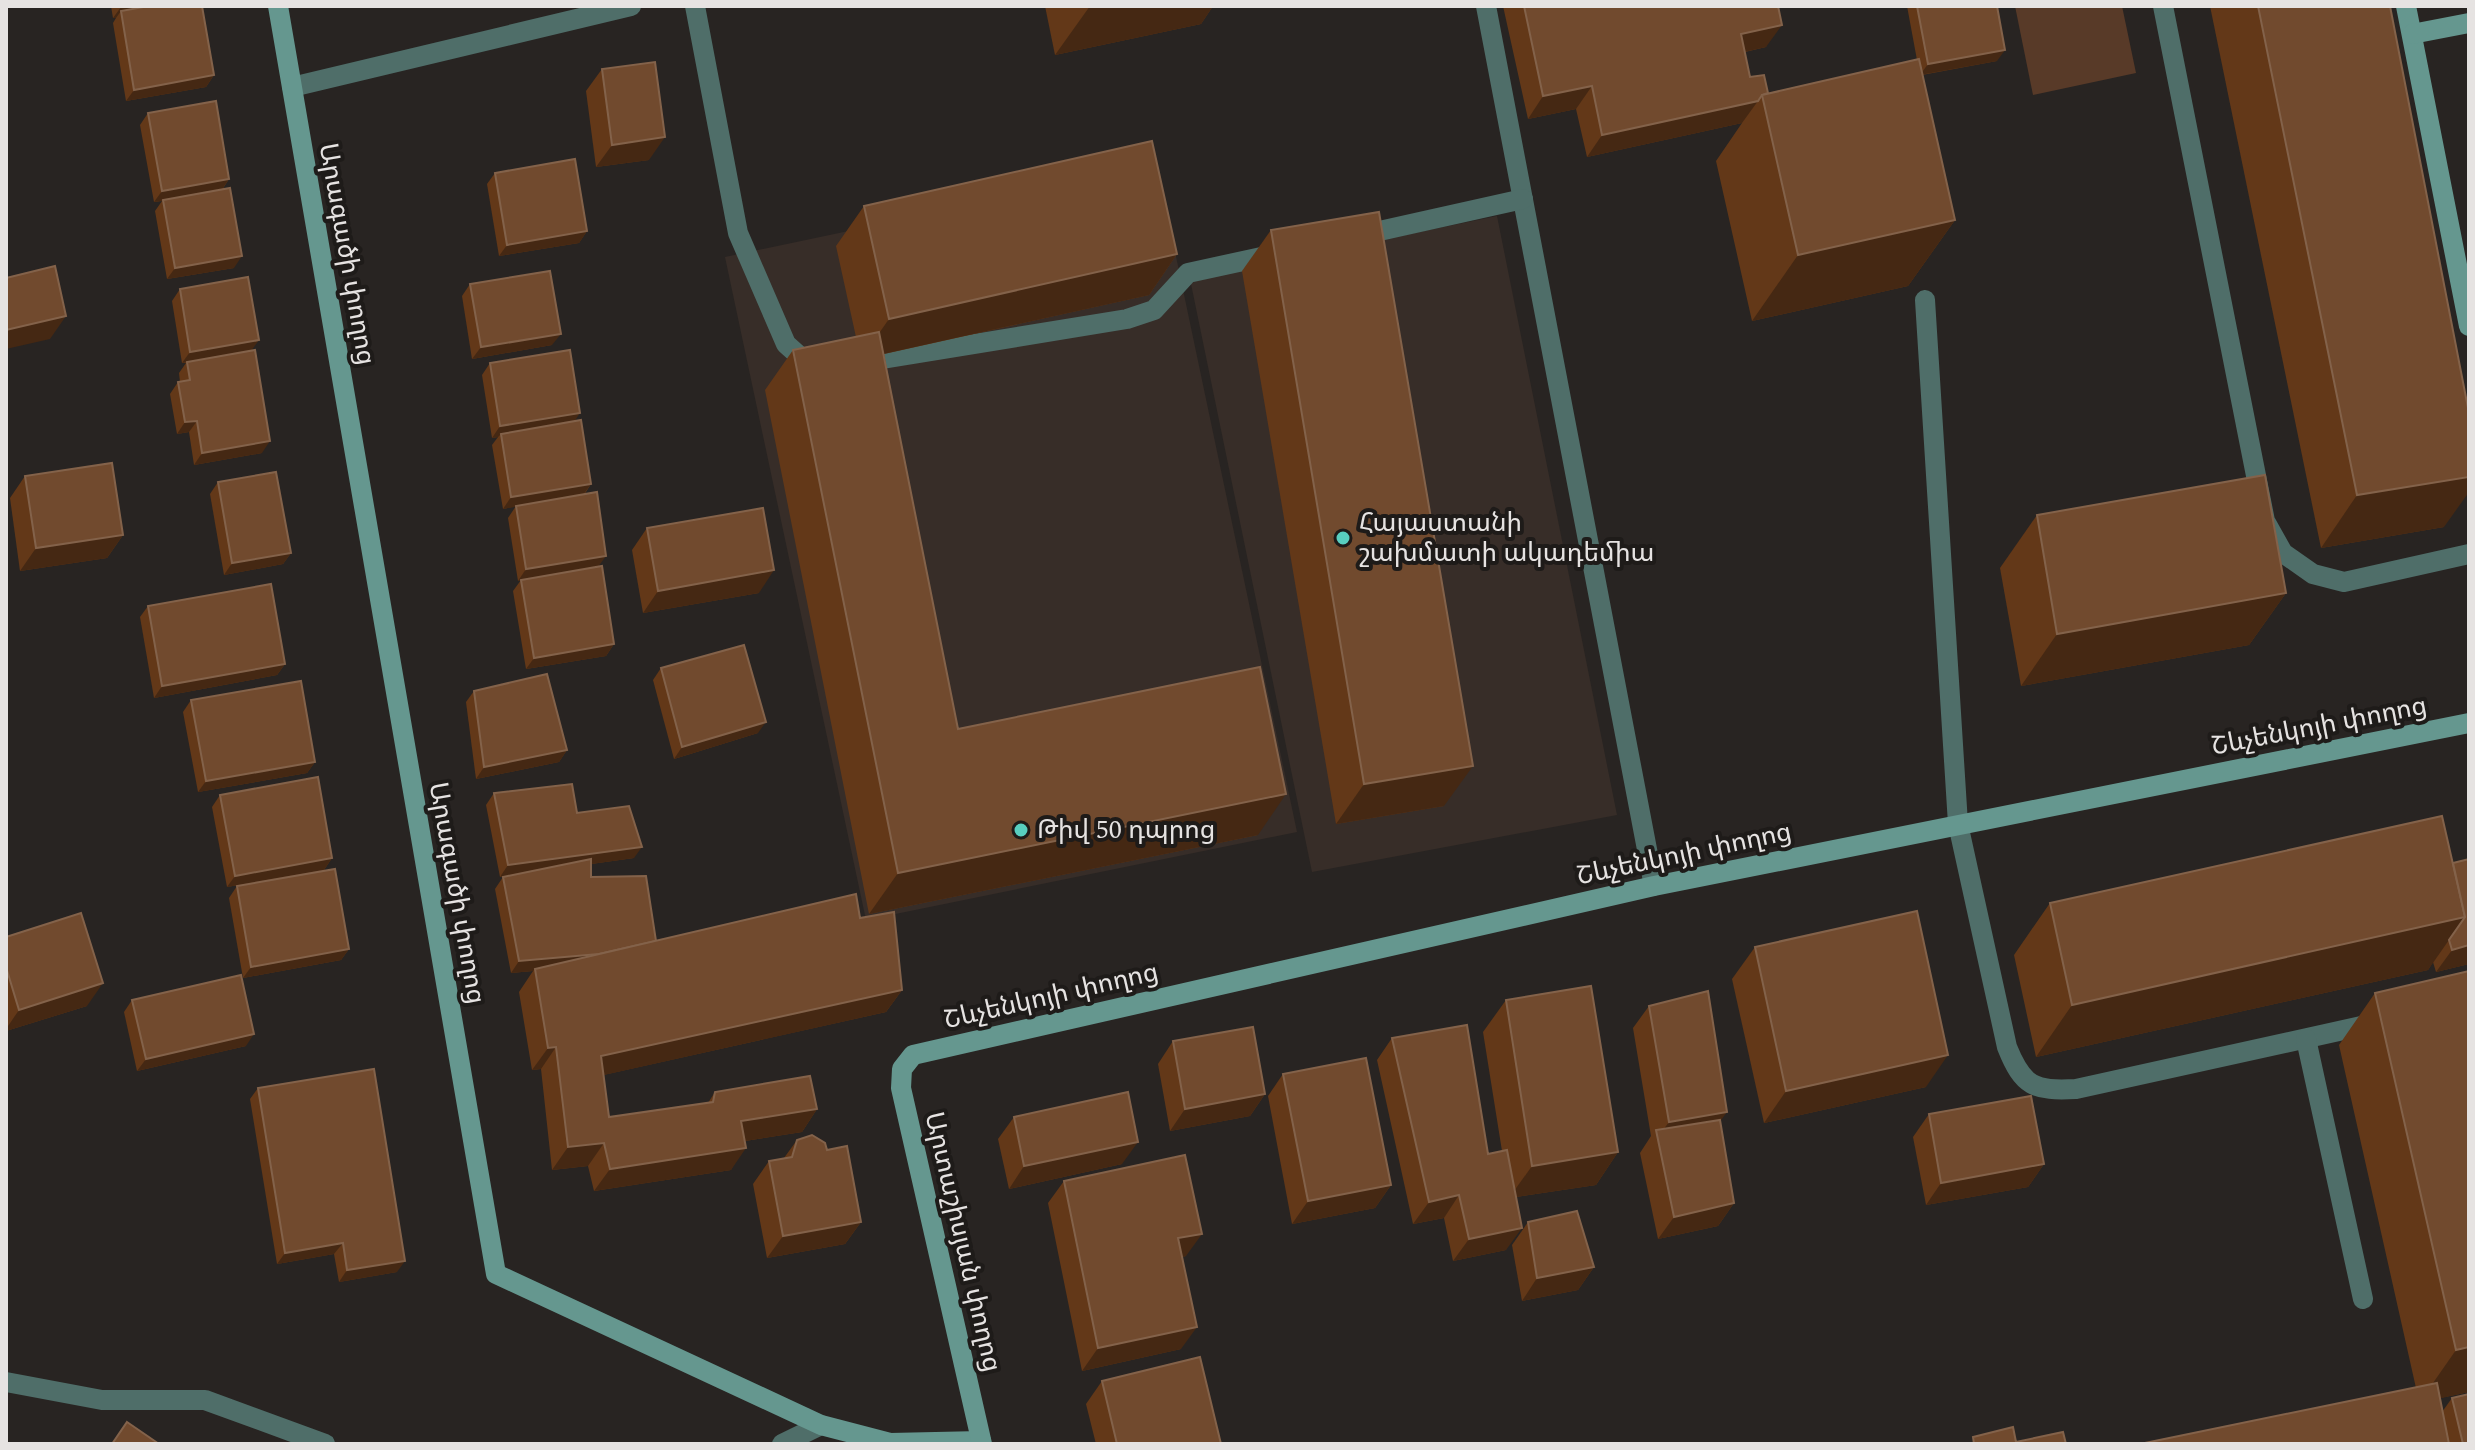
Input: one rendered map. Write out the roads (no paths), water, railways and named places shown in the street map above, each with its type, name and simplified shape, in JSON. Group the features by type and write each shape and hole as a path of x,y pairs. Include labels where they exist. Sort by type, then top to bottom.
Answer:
{"street":[{"name":"Արագածի փողոց","path":"278,6 496,1274 821,1425 890,1443 982,1443"},
{"path":"2406,6 2469,326"},
{"path":"2412,34 2469,23"},
{"name":"Շևչենկոյի փողոց","path":"913,1055 1654,886 2469,723"},
{"name":"Արտաշիսյան փողոց","path":"913,1055 902,1069 901,1088 982,1443"}],"lane":[{"path":"292,87 631,6"},
{"path":"695,6 738,233 786,344 806,362 832,367 1127,319 1154,310 1188,273 1295,250"},
{"path":"1486,6 1654,886"},
{"path":"2163,6 2265,521 2271,532 2283,553 2313,574 2344,582 2469,554"},
{"path":"1340,240 1523,199"},
{"path":"1925,300 1958,824 2007,1047 2018,1074 2042,1091 2076,1089 2395,1019"},
{"path":"2306,1039 2363,1299"},
{"path":"6,1382 102,1400 205,1400 325,1444"},
{"path":"782,1444 821,1425"}],"place":[{"name":"Հայաստանի շախմատի ակադեմիա","path":"1343,538"},
{"name":"Թիվ 50 դպրոց","path":"1021,830"}]}
